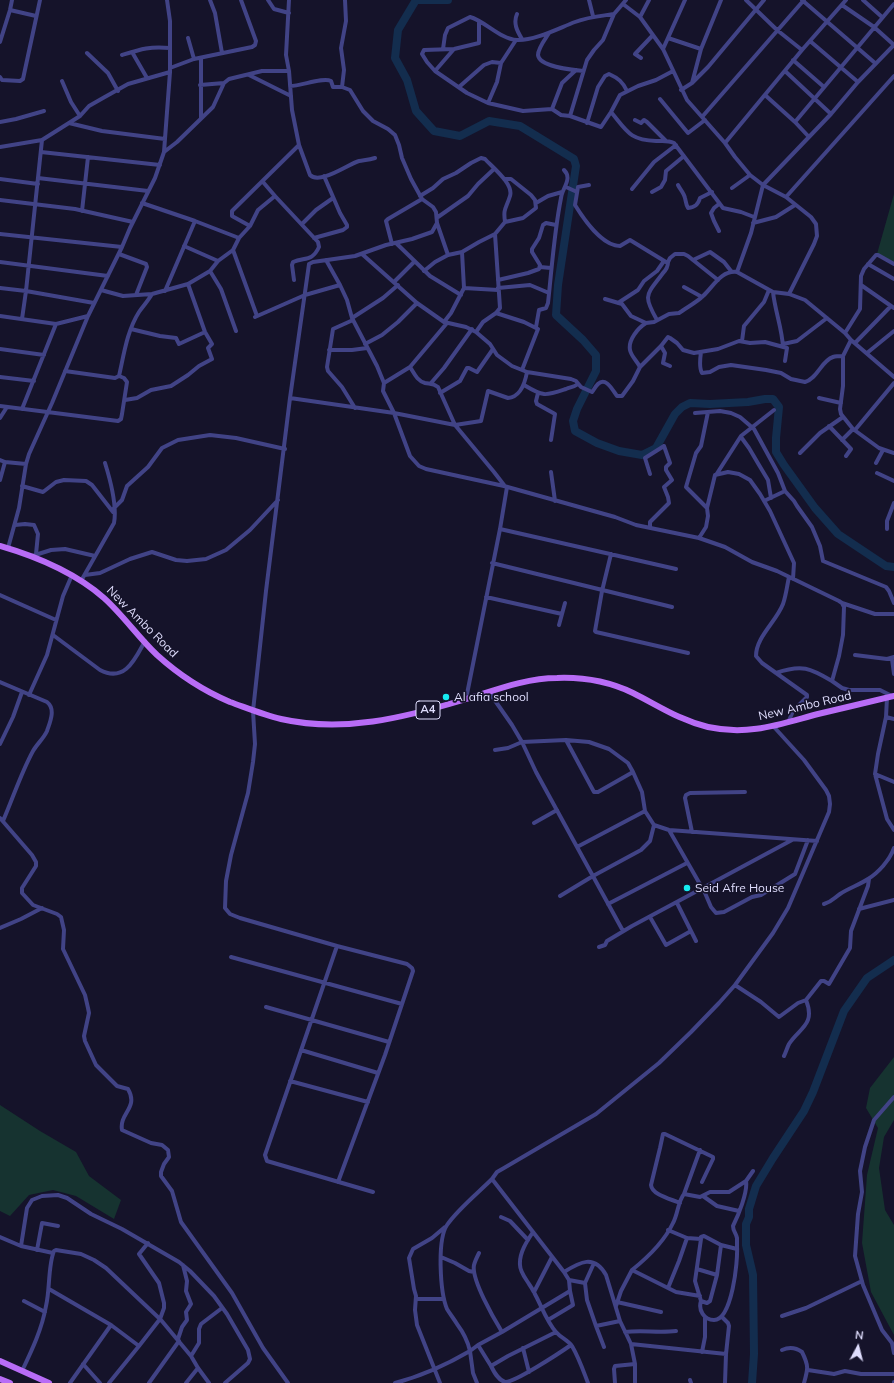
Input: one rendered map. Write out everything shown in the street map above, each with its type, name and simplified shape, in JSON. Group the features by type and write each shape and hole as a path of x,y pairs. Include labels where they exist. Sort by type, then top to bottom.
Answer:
{"main road":[{"name":"New Ambo Road","path":"0,547 34,555 81,581 103,597 157,654 182,675 206,690 254,711 296,722 326,725 356,725 394,719 489,692 541,679 556,678 586,679 618,687 682,719 710,727 743,730 788,724 816,715 891,697"},
{"path":"0,1361 49,1383"},
{"path":"0,1379 8,1382"}],"street":[{"path":"0,42 12,0"},
{"path":"0,77 2,80 20,81 23,79 40,0"},
{"path":"8,548 19,508 29,454 88,316 148,191 160,165 164,152 170,70 170,21 168,0"},
{"path":"210,0 216,18 222,53"},
{"path":"0,145 42,140 80,116 89,106 128,84 170,70 194,59 252,47 255,45 256,41 242,0"},
{"path":"268,0 274,9 289,13"},
{"path":"289,0 286,55 299,145 310,174 313,177 318,178 359,161 366,161 375,158"},
{"path":"342,87 344,70 340,48 346,21 345,0"},
{"path":"589,0 593,16"},
{"path":"570,116 583,71 591,54 603,40 614,14 626,0"},
{"path":"640,17 650,0"},
{"path":"663,49 685,0"},
{"path":"692,83 701,49 721,0"},
{"path":"746,0 777,30 802,50"},
{"path":"681,90 692,83 708,67 764,0"},
{"path":"660,99 688,133 703,118 803,0 875,63"},
{"path":"725,142 793,60 846,0"},
{"path":"864,0 882,17"},
{"path":"623,4 640,17 663,49 687,100 725,142 735,158 750,175 763,185 786,197 811,217 816,224 817,236 814,244 789,294"},
{"path":"795,122 894,4"},
{"path":"737,272 753,223 763,185 831,114 875,63 894,45 874,27 842,5"},
{"path":"10,10 36,16"},
{"path":"517,14 514,20 522,39"},
{"path":"443,49 445,35 450,26 470,17 503,35 516,40 549,33 574,22 593,16 614,14"},
{"path":"479,21 479,43 454,48 424,50 422,52 427,62 435,71 467,93 488,104 523,111 552,109 557,114 570,116 601,127 618,98 627,91 673,72"},
{"path":"549,33 539,52 538,56 540,59 557,67 583,71"},
{"path":"641,58 635,54 653,35"},
{"path":"188,38 194,59"},
{"path":"668,38 701,49"},
{"path":"488,104 497,82 501,63 516,40"},
{"path":"810,41 858,82"},
{"path":"122,55 151,47 170,48"},
{"path":"435,71 454,48"},
{"path":"132,52 147,78"},
{"path":"88,53 108,73 118,91"},
{"path":"201,58 201,118"},
{"path":"793,60 824,87"},
{"path":"459,87 484,65 492,62 501,63"},
{"path":"552,109 562,83 576,70"},
{"path":"164,152 177,142 213,107 224,83 229,79 262,71 289,71"},
{"path":"785,71 831,114"},
{"path":"587,123 598,87 606,75 609,74 620,80 627,91"},
{"path":"248,75 291,96"},
{"path":"786,197 894,76"},
{"path":"290,86 299,86 326,79 331,81 334,87 342,87 350,90 363,111 373,121 388,129 394,135 399,145 402,158 421,198 432,207 438,217 437,223 432,232 362,254 313,262 310,264 290,398 285,449 266,591 254,711 255,744 253,762 248,793 231,855 226,882 225,908 230,914 337,946 407,964 412,968 412,976 338,1182"},
{"path":"62,81 71,102 80,116"},
{"path":"200,85 224,83"},
{"path":"765,95 809,137"},
{"path":"0,122 44,111"},
{"path":"611,112 622,126 635,138 673,142 712,192 719,204 725,209 741,212 754,217"},
{"path":"635,120 641,123 644,120 647,122 666,141"},
{"path":"69,122 102,131 165,139"},
{"path":"22,319 42,140"},
{"path":"250,226 231,214 299,145"},
{"path":"632,188 654,162 676,145"},
{"path":"41,152 160,165"},
{"path":"652,192 661,187 665,180 666,171 684,156"},
{"path":"82,211 88,157"},
{"path":"461,295 430,276 394,243 386,221 421,198 443,179 456,173 479,158 485,159 504,178 511,192 504,209 505,222"},
{"path":"438,217 468,196 494,169"},
{"path":"290,398 394,413 455,425 481,421 488,391 504,397 512,398 516,395 524,385 524,371 539,330 536,327 539,310 547,306 556,225 562,192 566,187 568,176 564,170"},
{"path":"732,188 750,175"},
{"path":"314,238 343,230 348,225 333,198 324,176"},
{"path":"38,178 148,191"},
{"path":"424,271 435,262 448,255 462,252 495,234 505,222 528,215 536,208 536,203 531,195 512,179 504,178"},
{"path":"0,179 38,184"},
{"path":"263,182 318,242 319,247 316,253 307,259 293,262 294,280"},
{"path":"589,185 578,187 575,205 592,228 608,243 620,246 630,240 666,262"},
{"path":"678,185 684,194 687,208 696,206 699,204 700,198 712,192"},
{"path":"566,187 576,192"},
{"path":"536,203 548,196 562,192"},
{"path":"101,290 123,296 152,294 188,284 210,271 218,261 233,250 239,238 250,226 258,210 275,196"},
{"path":"302,224 316,210 333,198"},
{"path":"0,200 82,211 133,222"},
{"path":"142,203 239,238"},
{"path":"719,204 711,213 719,231"},
{"path":"753,223 776,218 795,205"},
{"path":"165,291 195,221"},
{"path":"437,223 448,255"},
{"path":"540,267 532,252 532,249 539,238 542,224 546,223 556,225"},
{"path":"0,234 122,247"},
{"path":"476,332 483,322 496,313 500,308 495,234"},
{"path":"184,246 218,261"},
{"path":"233,250 256,317 305,295 340,285"},
{"path":"384,382 410,367 446,322 464,288 462,252"},
{"path":"693,260 703,254 712,252 724,262 731,271 737,272 771,291 789,294 805,300 845,333 894,377"},
{"path":"118,254 146,264 147,267 136,295"},
{"path":"362,254 417,303 446,322 476,332 497,355 512,366 524,371 571,379 580,386 592,392 600,383 605,382 617,396 622,396 633,381 640,367 668,337 677,343 683,350 694,353 718,349 736,341 750,343 765,342 783,346 797,341 827,318"},
{"path":"618,303 638,290 644,281 675,254 684,254 718,280"},
{"path":"845,333 859,312 861,276 864,269 876,255 894,264"},
{"path":"326,260 340,285 353,319 384,382 383,391 394,413 410,456 420,466 426,469 506,486 650,528 699,538 725,547 752,562 777,571 842,603 875,614 894,614"},
{"path":"0,262 108,276"},
{"path":"355,408 342,386 328,371 329,350 333,329 353,319 383,298 414,262"},
{"path":"657,320 648,305 648,295 652,287 666,269 666,262"},
{"path":"868,264 894,279"},
{"path":"498,280 528,273 540,267 551,268"},
{"path":"210,271 221,289 236,331"},
{"path":"640,367 632,355 630,346 636,330 646,323 657,320 669,314 679,313 702,297 718,280 731,271"},
{"path":"125,400 137,398 151,390 171,386 188,375 198,366 211,360 212,358 208,348 212,344 205,332 188,284"},
{"path":"856,343 893,306 861,284"},
{"path":"464,288 498,289 530,285 549,293"},
{"path":"684,287 702,297"},
{"path":"0,288 26,291 94,304"},
{"path":"742,341 744,326 771,291"},
{"path":"771,291 780,326 783,346 787,349 785,361"},
{"path":"119,376 123,354 131,329 152,294"},
{"path":"605,299 624,305 631,316 646,323"},
{"path":"329,350 352,350 366,346 398,322 417,303"},
{"path":"496,313 536,327"},
{"path":"0,316 56,324 88,316"},
{"path":"22,409 56,324"},
{"path":"131,329 176,338 179,344 205,332"},
{"path":"431,383 472,330"},
{"path":"867,353 894,331"},
{"path":"851,340 843,356 843,386 840,410 843,417 854,430 883,450 894,452"},
{"path":"661,346 665,353 663,363 670,366"},
{"path":"0,349 44,355"},
{"path":"440,393 460,381 467,368 477,372 493,349"},
{"path":"701,352 700,361 702,373 710,372 719,367 731,365 781,373 791,379 805,382 811,379 829,359 843,356"},
{"path":"410,367 418,379 438,387 455,425 506,486 500,529 466,699"},
{"path":"0,406 118,421 121,419 127,382 124,378 119,376 115,378 65,371"},
{"path":"0,377 34,381"},
{"path":"842,440 854,430 894,383"},
{"path":"524,385 542,394 553,394 580,386"},
{"path":"538,393 536,401 537,404 555,414 551,440"},
{"path":"818,398 841,403"},
{"path":"0,418 7,407"},
{"path":"699,538 706,527 708,516 707,508 716,475 741,436 774,410"},
{"path":"707,508 686,487 696,454 702,446 708,412"},
{"path":"695,413 732,413 740,417 752,428 765,448 778,473 785,491 794,501 812,527 820,546 823,560 886,587 890,591 894,603"},
{"path":"800,453 820,432 843,417"},
{"path":"829,426 851,449 846,456"},
{"path":"114,511 122,500 127,486 148,467 162,448 178,440 210,435 236,438 285,449"},
{"path":"741,438 749,448 768,480 771,498"},
{"path":"650,474 645,458 664,446 670,463 666,467 666,470 672,480 664,487 668,497 668,503 650,522 650,528"},
{"path":"876,463 883,450"},
{"path":"0,460 5,462 26,464"},
{"path":"0,480 5,462"},
{"path":"81,581 114,523 111,483 105,463"},
{"path":"551,472 555,500"},
{"path":"716,475 728,472 739,474 750,480 764,501 794,563 791,578 782,605 756,651 757,659 807,695 807,697 793,711 788,724"},
{"path":"877,473 894,481"},
{"path":"22,486 43,492 56,482 64,480 86,481 92,485 114,511"},
{"path":"764,501 785,491"},
{"path":"85,575 100,573 130,559 152,552 176,560 187,561 206,559 226,550 235,543 250,530 278,499"},
{"path":"887,529 887,521 894,503"},
{"path":"15,525 34,525 38,534 34,555 51,550 65,549 94,556"},
{"path":"500,529 676,569"},
{"path":"611,554 602,591 595,628 596,632 688,653"},
{"path":"492,563 672,607"},
{"path":"29,695 47,655 63,596 72,575"},
{"path":"0,595 56,620"},
{"path":"486,598 562,614"},
{"path":"559,625 565,603"},
{"path":"832,681 843,635 844,617 842,603"},
{"path":"53,635 100,670 107,674 113,675 130,667 145,641"},
{"path":"856,655 893,658 894,674"},
{"path":"776,673 801,668 816,672 842,688 849,690 880,690 891,697 875,774 887,819 894,830"},
{"path":"0,682 50,704 52,713 47,730 34,749 2,820 35,859 36,866 22,888 22,893 33,905 58,914 61,917 64,926 63,948 85,995 88,1008 89,1013 84,1036 93,1061 116,1085 128,1088 131,1094 131,1106 122,1122 122,1130 151,1143 162,1145 168,1150 169,1157 164,1164 161,1176 172,1191 181,1222 232,1293 263,1348 288,1383"},
{"path":"0,744 13,717 22,692"},
{"path":"489,692 522,742 536,772 623,932"},
{"path":"886,717 894,719"},
{"path":"440,1383 417,1325 416,1299 410,1268 410,1254 412,1249 432,1238 446,1227 497,1172 578,1125 602,1109 659,1063 736,985 773,933 788,908 829,812 830,804 829,796 804,760 774,727"},
{"path":"495,750 508,748 522,742 566,740 589,742 609,749 628,763 642,792 645,811 654,825 669,830 817,841"},
{"path":"566,740 594,792 598,792 633,772"},
{"path":"875,774 894,782"},
{"path":"692,832 685,798 686,795 690,793 745,792"},
{"path":"534,823 557,810"},
{"path":"577,847 645,811"},
{"path":"560,896 641,850 650,841 654,825"},
{"path":"669,830 712,909 716,912 724,912 752,897 760,895 795,874 808,840"},
{"path":"599,947 605,946 608,941 623,932 793,840"},
{"path":"824,904 830,903 840,894 869,879 886,863 894,848"},
{"path":"608,904 687,863"},
{"path":"736,985 761,1002 779,1017 798,1003 806,1000 821,981 829,984 850,948 851,931 869,879"},
{"path":"859,909 894,900"},
{"path":"677,903 696,941"},
{"path":"0,928 42,908"},
{"path":"650,917 666,945 691,931"},
{"path":"337,946 267,1147 265,1159 267,1161 373,1192"},
{"path":"231,957 402,1004"},
{"path":"784,1056 790,1043 806,1025 809,1007 806,1000"},
{"path":"266,1007 389,1042"},
{"path":"301,1050 378,1073"},
{"path":"290,1081 368,1102"},
{"path":"894,1096 874,1120 865,1147 860,1171 862,1192 858,1214 855,1256 862,1281 882,1330 892,1343 894,1354"},
{"path":"680,1203 654,1192 650,1185 660,1148 662,1134 709,1154 713,1158 702,1182"},
{"path":"616,1304 632,1270 653,1250 673,1223 700,1150"},
{"path":"684,1194 696,1197 703,1196 710,1192 729,1192 746,1181 753,1171"},
{"path":"492,1179 569,1280 573,1305 548,1320"},
{"path":"705,1318 714,1320 720,1319 732,1292 738,1249 736,1236 733,1229 747,1184 746,1181"},
{"path":"22,1246 29,1203 32,1200 42,1196 58,1195 67,1198 91,1214 122,1228 183,1265 214,1296 248,1350 250,1359 248,1363 225,1383"},
{"path":"703,1196 717,1206 739,1211"},
{"path":"500,1217 510,1222 528,1240"},
{"path":"37,1250 41,1224 58,1226"},
{"path":"446,1227 442,1240 440,1266 444,1299 447,1309 458,1325 469,1346 473,1373 477,1383"},
{"path":"668,1230 687,1238 701,1239 701,1237 704,1236 721,1245 738,1249"},
{"path":"533,1232 521,1256 521,1272 556,1332 571,1345 582,1366 588,1383"},
{"path":"0,1237 22,1246 53,1254"},
{"path":"668,1288 680,1261 687,1238"},
{"path":"701,1239 698,1269 695,1281 700,1298 700,1308 705,1318 705,1337 702,1352"},
{"path":"109,1383 160,1318 164,1308 159,1283 139,1254 148,1243"},
{"path":"632,1270 676,1292 700,1298 707,1303 710,1301 717,1275 721,1245"},
{"path":"22,1370 36,1341 45,1312 53,1254 56,1250 61,1250 81,1254 106,1268 160,1318 191,1356 209,1383"},
{"path":"479,1253 474,1264 474,1272 486,1304 502,1332"},
{"path":"441,1257 474,1272"},
{"path":"534,1292 552,1258"},
{"path":"564,1272 579,1262 586,1261 594,1263 603,1269 616,1304 620,1321 631,1344 635,1364 635,1383"},
{"path":"594,1263 585,1282 587,1300 604,1347"},
{"path":"148,1383 178,1340 182,1327 187,1320 187,1311 191,1304 186,1291 187,1281 183,1265"},
{"path":"698,1269 717,1275"},
{"path":"569,1280 585,1282"},
{"path":"782,1316 806,1308 862,1281"},
{"path":"49,1289 111,1325 139,1346"},
{"path":"395,1383 421,1376 434,1370 470,1351 570,1291"},
{"path":"416,1299 444,1299"},
{"path":"24,1301 45,1312"},
{"path":"616,1304 661,1312"},
{"path":"191,1356 199,1342 199,1329 201,1324 222,1308"},
{"path":"722,1317 730,1326 726,1354 725,1383"},
{"path":"596,1326 620,1321"},
{"path":"70,1383 111,1325"},
{"path":"625,1332 676,1331"},
{"path":"491,1366 556,1332"},
{"path":"631,1344 726,1354"},
{"path":"478,1345 498,1378 505,1382 509,1382 529,1372 571,1345"},
{"path":"523,1348 529,1372"},
{"path":"782,1350 792,1348 802,1352 808,1363 808,1370 804,1383"},
{"path":"83,1364 100,1383"},
{"path":"615,1383 614,1369 616,1366 635,1364"},
{"path":"186,1383 198,1368"},
{"path":"808,1370 834,1374 845,1371 861,1374 894,1374"}],"green space":[{"path":"894,194 894,265 877,254"},
{"path":"894,1057 894,1120 884,1137 879,1168 885,1210 894,1225 894,1335 871,1292 862,1243 867,1175 878,1128 866,1108 870,1088"},
{"path":"0,1105 76,1152 89,1176 121,1200 114,1219 76,1196 53,1190 29,1195 10,1216 0,1211"}],"waterway":[{"path":"448,0 416,0 398,30 395,58 407,80 416,111 434,131 460,136 489,121 520,126 574,159 576,166 558,285 556,315 583,340 596,355 596,371 577,409 573,421 575,431 597,443 619,451 642,455 656,448 675,414 682,407 690,403 710,404 773,399 779,407 776,452 784,465 815,508 838,534 886,566 894,567"},
{"path":"752,1383 754,1354 753,1275 746,1245 746,1224 756,1186 804,1111 813,1092 844,1011 867,978 894,960"}],"place":[{"name":"Al afia school","path":"446,697"},
{"name":"Seid Afre House","path":"687,888"}]}
